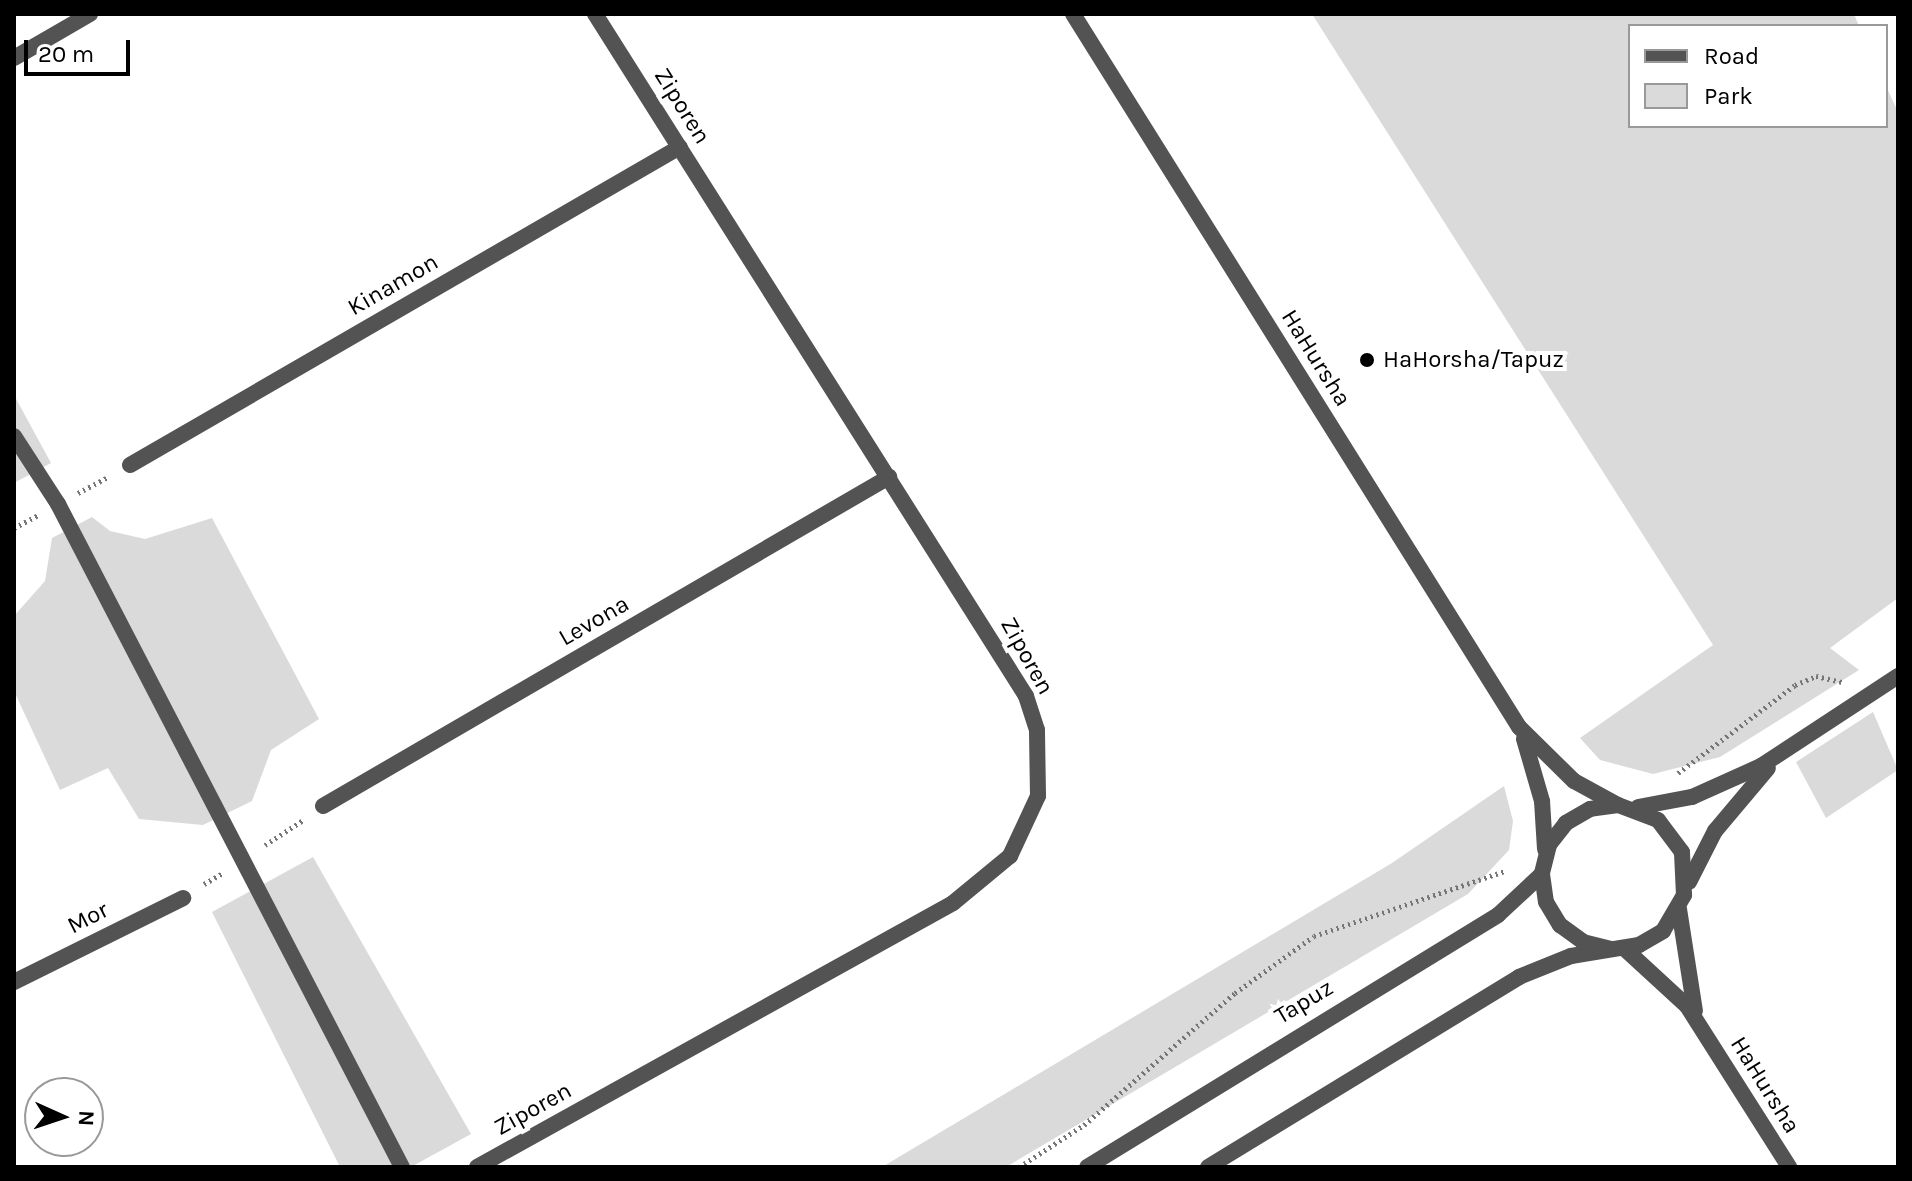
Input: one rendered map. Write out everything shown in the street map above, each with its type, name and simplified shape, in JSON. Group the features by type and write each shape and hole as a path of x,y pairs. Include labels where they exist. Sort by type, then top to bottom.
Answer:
{"street":[{"path":"14,58 90,14"},
{"name":"Ziporen","path":"477,1167 953,903 985,882 1027,827 1041,763 1026,696 595,14"},
{"name":"HaHursha","path":"1073,14 1519,727 1574,781 1625,806"},
{"name":"Kinamon","path":"130,465 680,147"},
{"path":"14,436 58,504 402,1167"},
{"name":"Levona","path":"323,806 889,477"},
{"path":"1618,949 1583,942 1560,925 1546,902 1543,866 1566,823 1590,809 1654,806 1778,758 1898,676"},
{"name":"HaHursha","path":"1519,727 1542,801 1543,866"},
{"path":"1208,1167 1519,977 1652,939 1682,902 1715,831 1778,758"},
{"path":"1625,806 1676,840 1686,866 1682,902"},
{"name":"Tapuz","path":"1087,1167 1498,915 1543,866"},
{"name":"Mor","path":"14,982 183,898"},
{"name":"HaHursha","path":"1682,902 1682,957 1701,1028"},
{"name":"HaHursha","path":"1618,949 1670,986 1701,1028 1789,1167"}],"path":[{"path":"1654,806 1702,749 1795,685 1835,678 1868,697"},
{"path":"1019,1167 1084,1125 1235,993 1314,936 1543,866"}],"green space":[{"path":"1312,14 1854,14 1858,24 1628,24 1628,128 1888,128 1888,90 1898,112 1898,598 1830,648 1859,670 1720,757 1653,774 1600,760 1580,738 1713,645"},
{"path":"14,395 51,463 14,483"},
{"path":"92,517 110,531 145,539 212,518 319,719 271,750 252,801 203,825 139,819 108,768 60,790 14,691 14,616 45,581 52,538"},
{"path":"1873,712 1898,770 1826,818 1796,762"},
{"path":"1504,786 1513,821 1509,850 1468,894 1006,1167 882,1167 1392,863"},
{"path":"313,857 471,1134 411,1167 340,1167 212,912"}],"place":[{"name":"HaHorsha/Tapuz","path":"1367,360"}]}
